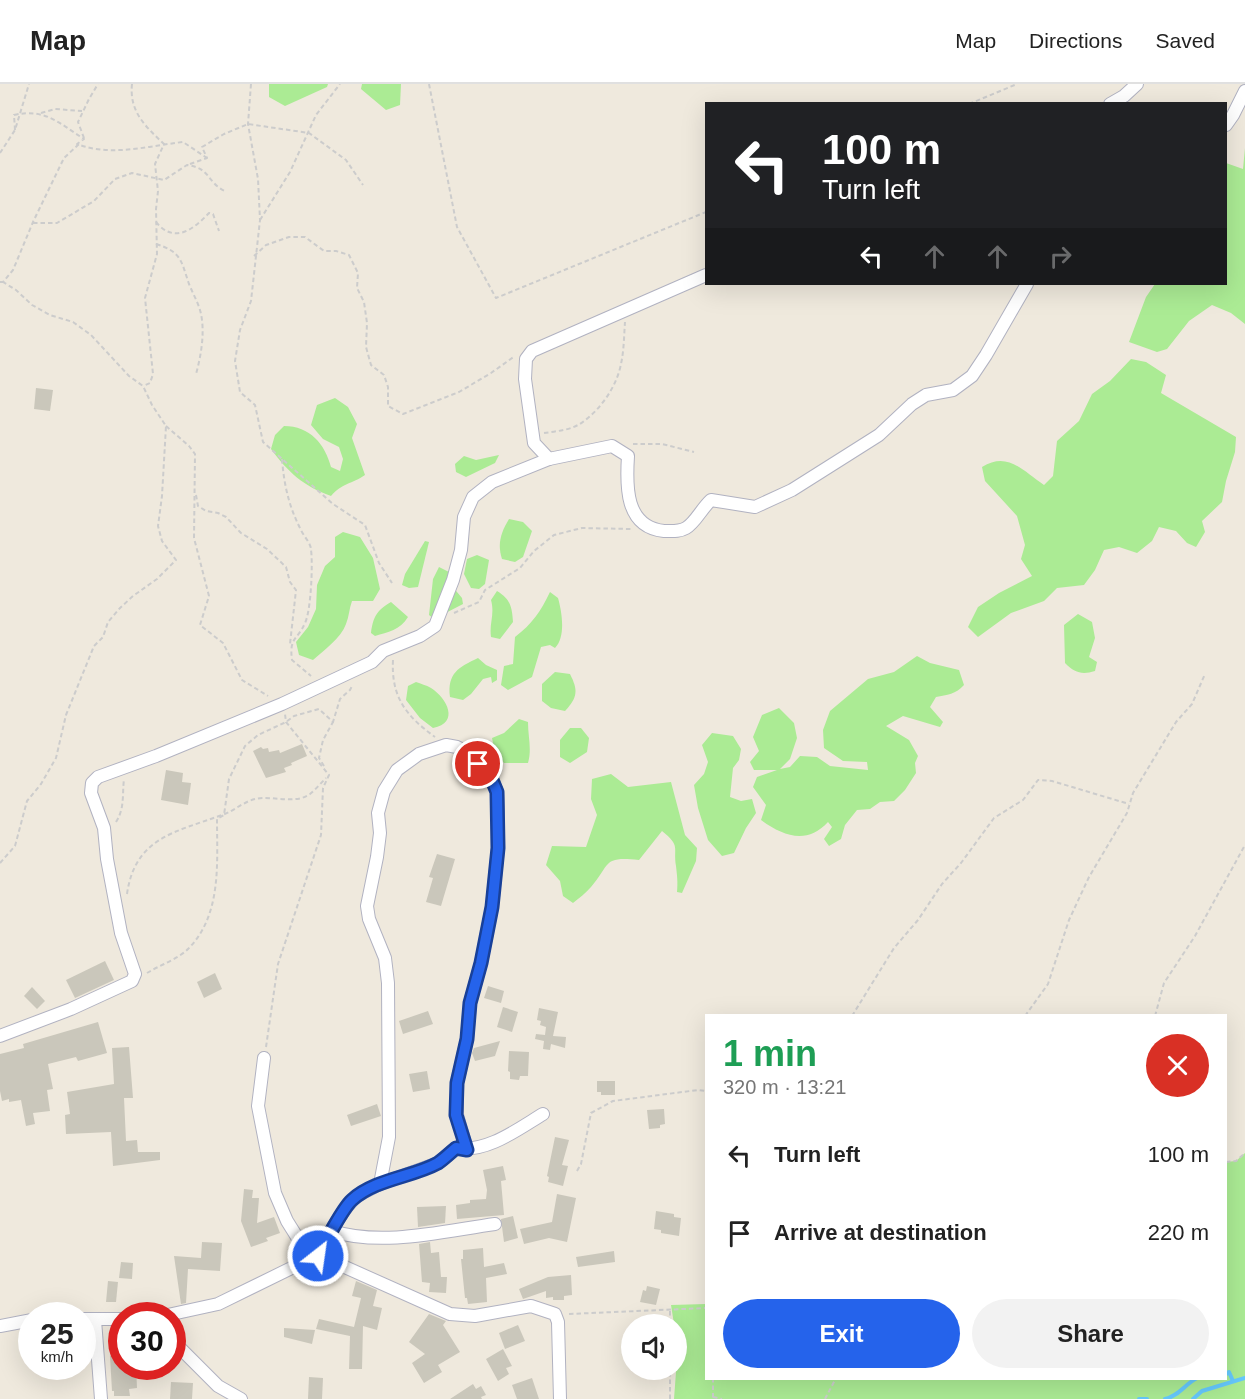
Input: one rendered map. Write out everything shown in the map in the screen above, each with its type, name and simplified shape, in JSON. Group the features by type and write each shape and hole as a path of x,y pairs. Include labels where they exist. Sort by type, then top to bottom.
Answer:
{"street":[{"path":"1114,102 1137,84"},
{"path":"1227,124 1245,91"},
{"path":"549,459 534,442 525,379 528,357 532,351 705,275"},
{"path":"0,1036 71,1009 132,981 135,974 121,933 107,859 104,828 91,793 92,783 98,777 156,756 282,704 372,662 383,651 420,636 435,626 453,580 461,550 464,517 473,497 492,482 549,459 612,446 628,456 627,480 630,504 638,519 654,530 676,532 689,526 702,507 711,500 755,507 792,490 879,435 904,411 926,395 953,390 972,376 1003,329 1026,285"},
{"path":"380,1184 389,1137 388,983 385,958 369,919 367,906 380,833 378,813 384,791 397,770 419,754 446,745 467,752 490,775 497,792 498,848 492,907 470,1003 467,1039 457,1083 456,1115 467,1150"},
{"path":"264,1058 258,1106 275,1193 286,1221 297,1237 318,1256 450,1314 475,1316 531,1306 555,1314 558,1322 560,1399"},
{"path":"186,1311 218,1304 318,1256 327,1236 352,1200 380,1184 438,1163 456,1148 467,1150 500,1139 543,1114"},
{"path":"332,1231 346,1235 384,1238 495,1224"},
{"path":"0,1326 18,1323"},
{"path":"186,1354 218,1386 241,1399"},
{"path":"96,1366 101,1399"}],"path":[{"path":"0,153 15,130 28,84"},
{"path":"84,139 78,122 98,84"},
{"path":"132,84 133,103 142,123 164,144"},
{"path":"250,84 248,124 258,179 260,220 254,256 251,300 240,330 235,361 240,392 255,405 263,442 333,504 365,525 379,563 392,583"},
{"path":"260,220 290,172 316,115 340,84"},
{"path":"429,84 457,227 496,298 705,212"},
{"path":"974,102 1017,84"},
{"path":"15,130 14,115 27,112 41,113 55,109 83,111"},
{"path":"41,113 84,139"},
{"path":"207,158 202,147 248,124 309,133 346,160 363,185"},
{"path":"84,139 77,144 93,150 117,150 183,142 207,158"},
{"path":"84,139 64,158 13,270 2,282 16,290 32,305 50,315 73,322 91,335 129,376 143,386 166,426 195,454 194,538 209,596 200,626 223,643 242,681 282,704 286,722 329,775"},
{"path":"143,386 150,383 153,375 145,298 157,254 155,164 164,144"},
{"path":"33,222 57,223 75,214 94,201 115,179 132,172 156,180 164,180 187,165 207,158"},
{"path":"187,165 198,166 217,188 225,191"},
{"path":"156,222 163,231 172,234 186,232 209,213 213,214 219,231"},
{"path":"254,256 266,245 289,237 305,237 324,251 336,251 349,255 358,273 357,288 364,302 367,323 366,347 371,364 384,375 388,387 387,406 403,414 459,392 516,355 528,357"},
{"path":"156,243 171,248 180,259 201,313 203,331 196,374"},
{"path":"533,434 565,430 583,422 603,402 614,386 621,366 627,311"},
{"path":"0,863 15,846 27,801 41,784 56,758 66,715 94,646 103,637 108,622 120,608 157,579 176,560 162,541 158,526 166,426"},
{"path":"612,446 662,444 694,452"},
{"path":"282,459 285,487 301,530 311,548 308,613 305,624 290,647"},
{"path":"195,487 198,506 226,517 241,533 267,549 286,567 290,582 296,590 290,647 292,660 323,685"},
{"path":"438,619 479,602 484,590 520,568 534,551 554,535 582,528 634,529"},
{"path":"393,658 392,677 397,698 426,731 446,745"},
{"path":"1026,1014 1048,984 1069,920 1089,877 1127,813 1133,793 1176,722 1192,704 1205,674"},
{"path":"329,775 319,758 323,740 333,722 340,699 350,690 353,683"},
{"path":"224,815 229,779 245,746 258,735 294,716 320,709 333,722"},
{"path":"113,826 122,814 124,774"},
{"path":"132,981 187,950 200,934 215,893 218,871 217,819 242,804 257,799 294,799 308,796 329,775"},
{"path":"264,1058 278,964 321,835 323,788 329,775"},
{"path":"853,1014 894,948 918,920 942,884 961,863 994,818 1023,800 1038,780 1129,804"},
{"path":"126,903 135,863 146,849 185,827 224,815"},
{"path":"1156,1014 1164,983 1195,936 1245,845"},
{"path":"577,1171 581,1164 591,1113 613,1101 705,1090"},
{"path":"1227,1162 1236,1161 1245,1154"},
{"path":"555,1314 705,1308"},
{"path":"670,1380 670,1399"},
{"path":"713,1380 713,1398 722,1399"},
{"path":"825,1399 835,1380"}],"green space":[{"path":"269,84 328,84 327,87 285,106 269,97"},
{"path":"362,84 401,84 400,105 386,110 361,89"},
{"path":"1245,148 1245,324 1231,313 1212,305 1189,321 1167,349 1157,352 1129,342 1146,297 1154,285 1227,285 1227,163 1243,169"},
{"path":"1131,359 1146,362 1166,375 1161,393 1236,437 1235,452 1222,502 1202,521 1205,532 1196,547 1187,543 1176,531 1159,527 1152,541 1137,553 1119,547 1104,550 1095,570 1084,585 1057,588 1044,601 1011,613 978,637 968,627 978,607 1032,576 1021,559 1025,545 1017,516 985,481 982,467 1000,461 1008,462 1044,485 1053,476 1057,441 1079,421 1092,394 1110,381"},
{"path":"335,398 348,407 357,424 352,438 365,475 339,488 331,496 312,488 297,477 271,449 275,435 284,426 301,429 315,438 325,451 331,467 340,471 343,459 339,447 323,439 311,425 317,405"},
{"path":"499,455 495,463 466,477 456,472 455,464 464,456 476,460"},
{"path":"509,519 523,522 532,531 523,557 515,562 502,559 500,548 501,538"},
{"path":"343,532 360,537 373,558 380,589 373,601 352,601 344,629 332,644 313,660 299,655 296,642 308,627 316,609 317,585 325,566 335,557 335,537"},
{"path":"425,541 429,542 418,587 409,588 402,585 405,574"},
{"path":"477,555 489,560 485,584 479,589 471,588 464,574 467,559"},
{"path":"439,567 459,577 452,586 462,598 463,604 434,619 429,615 433,579"},
{"path":"497,591 505,597 509,604 513,622 500,639 491,637 491,600"},
{"path":"550,592 558,598 561,610 561,638 555,648 550,645 541,647 532,677 508,690 501,685 504,666 513,664 515,637 535,617"},
{"path":"391,602 408,617 397,628 375,636 371,633 375,618 382,608"},
{"path":"1078,614 1092,622 1095,638 1089,657 1097,662 1095,671 1082,673 1065,663 1064,625"},
{"path":"917,656 930,663 959,670 964,685 948,695 936,697 930,707 943,722 940,727 903,716 886,726 909,740 918,756 915,763 916,773 905,790 894,801 880,802 870,809 857,810 845,825 841,839 829,846 824,839 832,827 828,822 812,834 795,836 786,834 761,820 766,805 753,787 757,777 777,770 754,770 750,762 759,751 753,737 762,715 779,708 794,723 797,738 790,759 780,769 790,767 800,756 817,757 830,766 868,770 867,762 843,761 824,748 823,730 830,711 868,679 894,672"},
{"path":"478,658 497,670 497,680 492,683 491,677 483,679 463,700 450,697 450,682 453,676 460,668"},
{"path":"555,672 570,674 574,685 574,697 565,711 551,708 542,701 542,684"},
{"path":"416,682 437,692 446,704 448,716 441,725 433,728 420,718 406,700 408,686"},
{"path":"519,719 528,722 530,748 528,763 504,763 495,753 492,738 504,733"},
{"path":"570,728 581,728 589,738 587,752 570,763 560,757 560,740"},
{"path":"712,733 733,736 741,749 739,760 733,768 730,797 741,801 752,799 756,813 734,853 722,856 708,840 694,785 704,774 708,762 702,745"},
{"path":"611,774 628,787 671,782 685,835 697,848 696,861 682,893 677,892 675,847 672,840 662,831 639,860 619,859 609,863 589,889 573,903 563,896 560,881 546,865 552,846 586,847 597,815 591,799 592,779"},
{"path":"1245,1153 1245,1399 674,1399 675,1380 687,1380 687,1314 672,1314 671,1305 705,1304 705,1380 1227,1380 1227,1162 1236,1161"}],"building":[{"path":"36,388 53,390 50,411 34,409"},
{"path":"302,744 307,756 284,768 286,772 266,778 253,751 261,747 268,748 269,752 279,750 280,753"},
{"path":"166,770 183,773 182,782 191,783 188,805 161,800"},
{"path":"437,854 455,859 441,906 426,902 433,878 429,877"},
{"path":"105,961 114,980 75,998 66,980"},
{"path":"215,973 222,989 204,998 197,982"},
{"path":"488,986 504,991 501,1003 484,998"},
{"path":"32,987 45,1001 37,1009 24,996"},
{"path":"503,1007 518,1012 512,1032 497,1027"},
{"path":"539,1008 558,1012 553,1036 566,1037 565,1048 551,1044 550,1050 543,1049 544,1041 535,1039 536,1034 545,1035 546,1027 540,1025 541,1021 537,1020"},
{"path":"428,1011 433,1024 403,1034 399,1021"},
{"path":"98,1022 107,1053 78,1061 76,1057 48,1064 53,1089 47,1090 50,1111 33,1113 35,1124 26,1126 21,1100 2,1101 0,1054 24,1048 23,1044"},
{"path":"500,1041 495,1056 475,1061 472,1053 474,1048"},
{"path":"129,1047 133,1098 124,1098 126,1141 137,1140 138,1152 160,1152 160,1160 113,1166 111,1132 66,1134 65,1115 70,1114 67,1092 114,1084 112,1048"},
{"path":"509,1051 529,1052 528,1076 520,1076 519,1080 510,1079"},
{"path":"427,1071 430,1089 413,1092 409,1074"},
{"path":"597,1081 615,1081 615,1095 601,1095 601,1092 597,1092"},
{"path":"377,1104 381,1116 351,1126 347,1115"},
{"path":"664,1109 665,1124 660,1125 660,1128 649,1129 647,1110"},
{"path":"555,1137 569,1140 562,1165 568,1166 563,1186 548,1182 549,1177 547,1176"},
{"path":"503,1166 506,1180 501,1181 504,1215 457,1219 456,1205 470,1203 470,1200 486,1199 487,1190 483,1170"},
{"path":"244,1189 253,1190 252,1198 259,1198 257,1223 274,1217 280,1233 266,1238 268,1241 251,1247 241,1221"},
{"path":"557,1194 576,1198 567,1242 549,1238 524,1244 520,1229 552,1222"},
{"path":"446,1206 445,1223 418,1227 417,1207"},
{"path":"656,1211 674,1214 674,1217 681,1218 679,1236 661,1233 661,1230 654,1229"},
{"path":"513,1216 518,1238 504,1242 501,1219"},
{"path":"202,1242 222,1243 220,1271 188,1269 186,1303 181,1302 174,1256 201,1258"},
{"path":"430,1242 431,1253 439,1252 441,1277 447,1277 446,1293 429,1292 430,1283 422,1282 419,1244"},
{"path":"483,1248 484,1267 504,1263 507,1274 486,1278 487,1302 468,1304 465,1298 461,1259 463,1259 463,1250"},
{"path":"614,1251 615,1262 578,1267 576,1257"},
{"path":"121,1262 133,1263 132,1279 119,1278"},
{"path":"571,1275 572,1295 564,1296 564,1300 546,1298 546,1291 523,1299 519,1289 548,1277"},
{"path":"108,1281 118,1282 116,1302 106,1302"},
{"path":"356,1281 377,1290 373,1306 382,1308 377,1330 363,1326 362,1369 349,1369 350,1336 316,1329 319,1319 354,1327 361,1298 352,1296"},
{"path":"647,1286 660,1289 656,1305 640,1302 643,1290 646,1291"},
{"path":"429,1314 446,1321 443,1325 460,1352 438,1365 442,1372 424,1383 412,1363 425,1354 409,1342"},
{"path":"518,1325 525,1341 505,1349 499,1333"},
{"path":"284,1328 315,1330 312,1344 284,1337"},
{"path":"503,1349 512,1366 506,1368 509,1374 498,1381 486,1359"},
{"path":"309,1377 323,1378 322,1399 308,1399"},
{"path":"532,1378 539,1399 517,1399 512,1385"},
{"path":"111,1380 137,1380 137,1388 129,1389 130,1396 114,1396 114,1391 112,1391"},
{"path":"171,1382 193,1383 192,1399 170,1399"},
{"path":"473,1384 476,1389 481,1386 486,1395 481,1397 482,1399 450,1399"}],"waterway":[{"path":"1227,1373 1229,1372 1233,1381"},
{"path":"1193,1399 1202,1391 1245,1378"},
{"path":"1165,1399 1194,1380"},
{"path":"1139,1399 1147,1399"}],"route":[{"path":"318,1256 327,1236 352,1200 380,1184 438,1163 456,1148 467,1150 456,1115 457,1083 467,1039 470,1003 492,907 498,848 497,792 490,775 478,764"}]}
